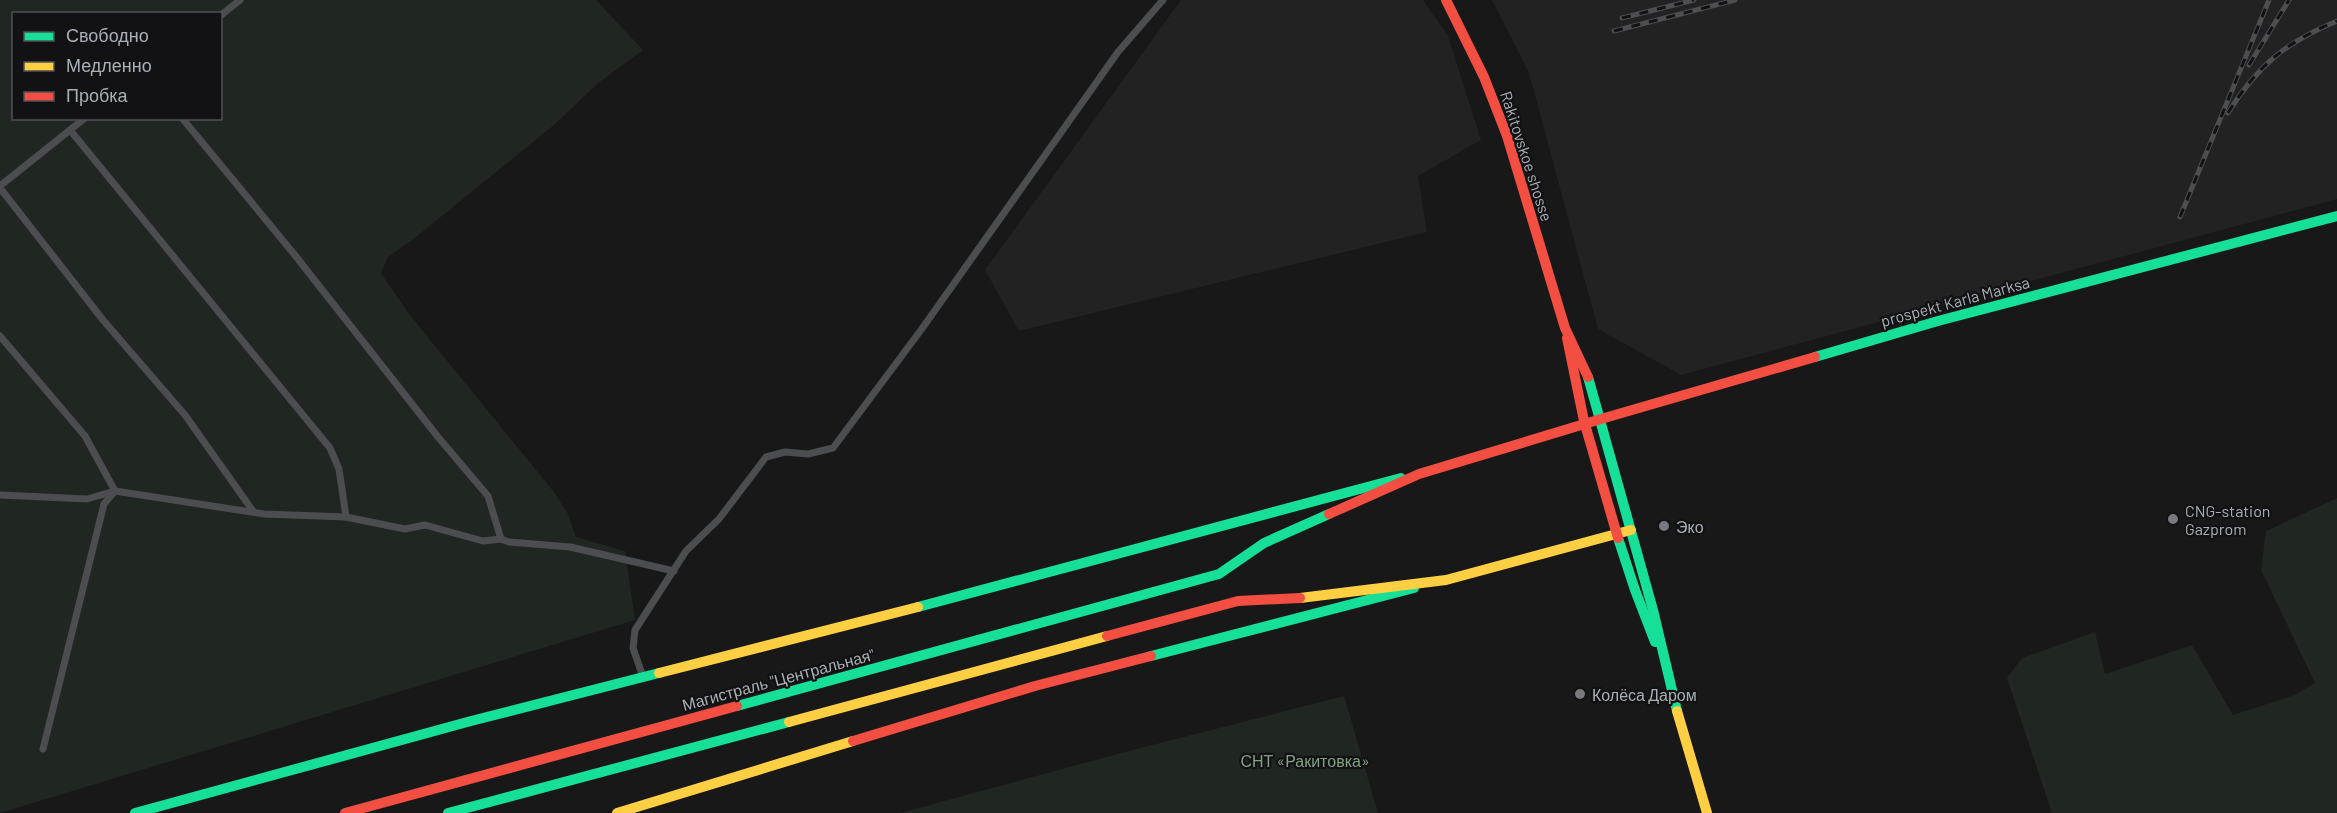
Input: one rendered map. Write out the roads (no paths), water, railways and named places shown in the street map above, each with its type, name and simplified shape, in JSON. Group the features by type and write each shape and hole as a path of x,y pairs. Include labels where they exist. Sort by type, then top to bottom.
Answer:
{"main road":[{"name":"Rakitovskoe shosse","path":"1446,0 1484,77 1507,136 1565,328 1572,377 1584,424 1645,619 1662,659"},
{"name":"prospekt Karla Marksa","path":"1419,474 1938,321 2337,216"},
{"name":"Rakitovskoe shosse","path":"1565,328 1587,374 1601,419 1653,610 1662,659 1707,813"},
{"path":"135,813 460,724 922,606 1419,474"},
{"name":"Магистраль \"Центральная\"","path":"345,813 1219,574 1264,543 1419,474"},
{"path":"617,813 1035,686 1631,530"},
{"path":"448,813 1238,601 1317,597 1446,580"}],"street":[{"path":"222,14 240,0"},
{"path":"642,677 633,648 635,630 686,551 719,519 766,457 785,452 808,454 833,448 921,330 1118,52 1163,0"},
{"path":"82,120 0,187 103,320 184,415 253,511"},
{"path":"184,120 488,496 501,539"},
{"path":"70,130 142,220 290,396 330,448 339,469 346,517"},
{"path":"0,336 85,436 115,491"},
{"path":"0,495 87,499 115,491 264,514 346,517 405,529 425,525 483,541 501,539 509,542 570,547 674,571"},
{"path":"43,749 104,504 115,491"}],"railway":[{"path":"1622,18 1694,0"},
{"path":"1614,31 1735,0"},
{"path":"2180,217 2269,0"},
{"path":"2249,65 2289,0"},
{"path":"2228,113 2250,82 2274,57 2303,38 2337,21"}],"place":[{"name":"CNG-station Gazprom","path":"2173,519"},
{"name":"Эко","path":"1664,526"},
{"name":"Колёса Даром","path":"1580,694"}],"park label":[{"name":"СНТ «Ракитовка»","path":"1305,760"}]}
